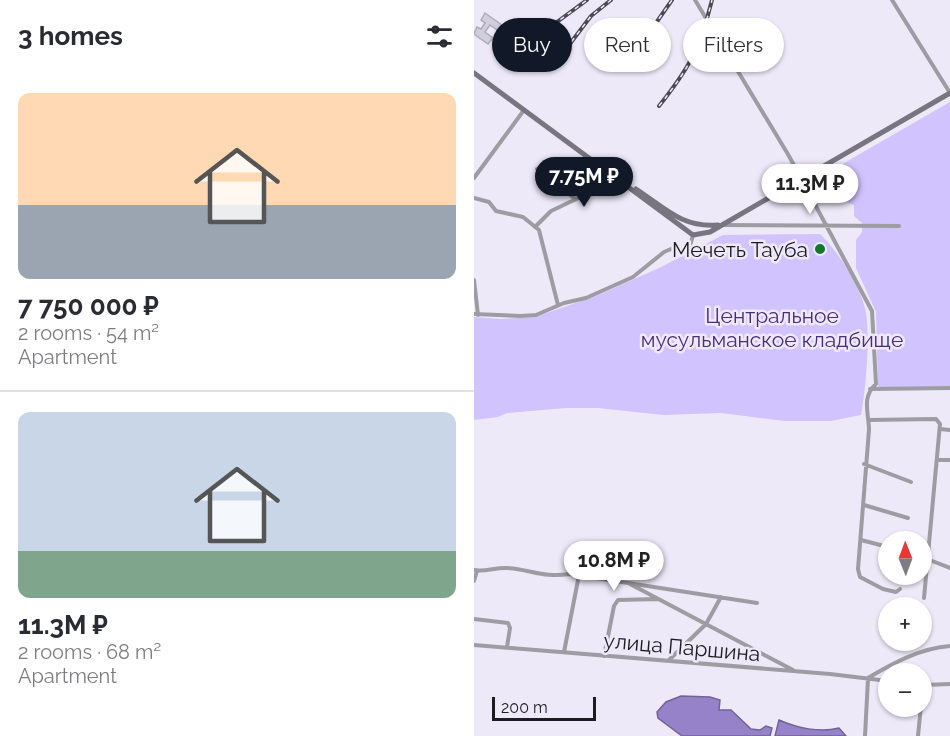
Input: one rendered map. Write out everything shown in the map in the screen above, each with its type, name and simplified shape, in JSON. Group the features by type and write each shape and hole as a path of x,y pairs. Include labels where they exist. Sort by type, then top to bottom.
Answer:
{"main road":[{"path":"474,73 693,235 710,232 950,93"},
{"path":"588,156 692,224"},
{"path":"692,224 693,235"},
{"path":"686,232 686,225 720,225"}],"street":[{"path":"695,0 801,179 872,311 876,384 870,389 866,410 869,420 858,569 860,577 890,591 900,589"},
{"path":"892,0 950,93"},
{"path":"474,178 524,110"},
{"path":"535,227 551,211 574,198 591,192 601,166"},
{"path":"537,169 574,198"},
{"path":"474,198 489,202 496,211 523,217 539,230 558,306"},
{"path":"720,225 898,226"},
{"path":"474,280 476,314 536,315 585,298 633,277 664,252 690,246 693,235"},
{"path":"870,389 950,388"},
{"path":"869,420 936,419 940,424 930,531"},
{"path":"940,429 950,430"},
{"path":"938,460 950,460"},
{"path":"864,464 911,482"},
{"path":"864,505 908,518"},
{"path":"861,540 878,545"},
{"path":"932,561 950,568"},
{"path":"474,581 476,571 487,572 506,568 552,577 579,575 757,603"},
{"path":"564,652 579,575"},
{"path":"626,582 796,672"},
{"path":"669,660 705,624 721,597"},
{"path":"604,656 614,606 618,600 658,599"},
{"path":"474,619 508,623 510,628 507,647"},
{"name":"улица Паршина","path":"474,645 669,660 878,680"},
{"path":"866,736 867,679 890,665 932,647 950,646"},
{"path":"932,685 950,684"},
{"path":"918,736 920,717"}],"green space":[{"path":"950,102 950,387 878,387 876,312 856,268 856,240 862,232 862,223 854,216 854,205 848,203 832,170"},
{"name":"Центральное мусульманское кладбище","path":"820,234 848,270 864,303 868,337 861,415 831,421 785,421 721,413 663,415 598,408 566,408 507,413 498,417 474,420 474,317 501,319 535,317 596,296 659,268 723,235"}],"shaded area":[{"path":"681,696 710,697 720,700 719,710 731,710 751,729 760,730 766,726 772,728 770,736 682,736 658,718 657,712 666,702"},
{"path":"779,720 809,729 839,728 846,736 775,736"}],"building":[{"path":"485,13 492,18 492,26 490,25 485,32 492,37 488,44 474,34 477,27 481,29 485,23 481,20"}],"railway":[{"path":"562,18 587,0"},
{"path":"572,41 591,16 611,0"},
{"path":"659,18 672,0"},
{"path":"659,106 679,80 693,56 712,0"}],"place":[{"name":"Мечеть Тауба","path":"820,249"}]}
